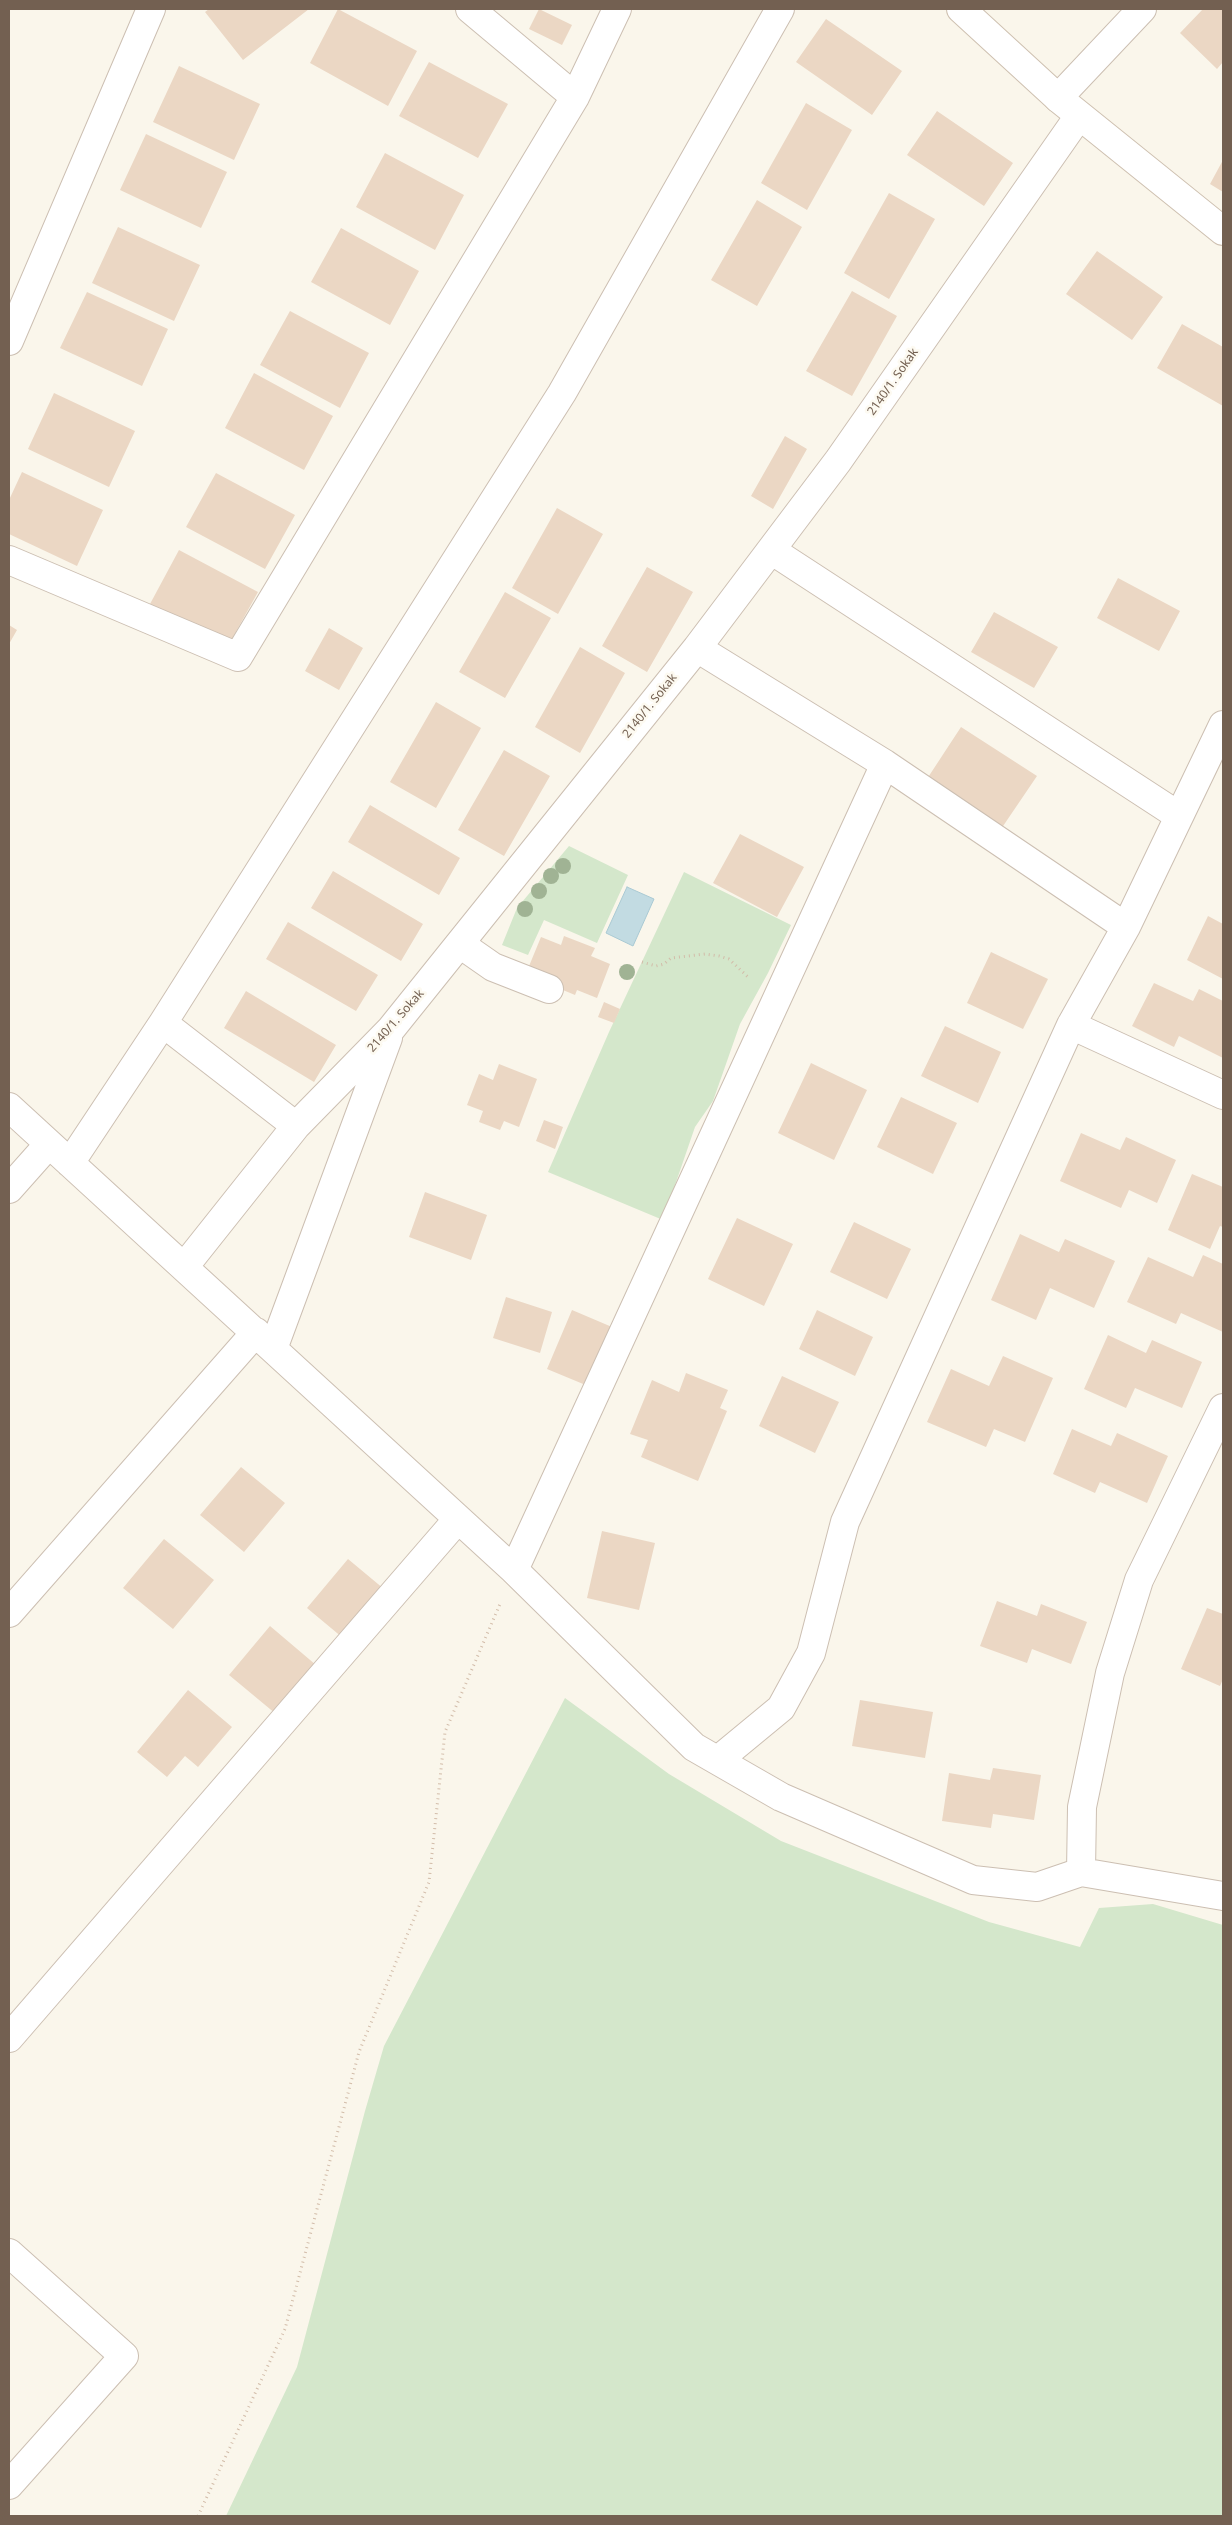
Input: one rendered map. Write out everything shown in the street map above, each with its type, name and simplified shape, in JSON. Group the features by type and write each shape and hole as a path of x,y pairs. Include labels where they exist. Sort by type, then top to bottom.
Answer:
{"street":[{"path":"9,341 151,9"},
{"path":"470,9 576,96"},
{"path":"9,560 238,657 576,96 617,9"},
{"path":"70,1163 162,1023 562,392 780,9"},
{"path":"961,9 1079,116 1223,231"},
{"path":"1058,98 1142,9"},
{"name":"2140/1. Sokak","path":"184,1267 296,1126 391,1029 697,648 838,461 1079,116"},
{"path":"771,550 1179,816"},
{"path":"697,648 885,764 1126,927"},
{"path":"718,1760 781,1708 811,1653 845,1522 1071,1025 1126,927 1223,725"},
{"path":"514,1570 885,764"},
{"path":"460,944 493,967 549,989"},
{"path":"162,1023 296,1126"},
{"path":"1071,1025 1223,1095"},
{"path":"9,1613 265,1340 391,1029"},
{"path":"9,1107 514,1570 694,1747 781,1797 973,1880 1037,1887 1081,1872 1223,1896"},
{"path":"9,1189 49,1144"},
{"path":"1081,1872 1082,1807 1110,1673 1139,1580 1223,1408"},
{"path":"9,2038 458,1519"},
{"path":"9,2253 124,2356 9,2485"}],"path":[{"path":"642,962 656,966 664,964 671,958 705,954 719,956 729,959 751,980 777,998"},
{"path":"198,2516 285,2329 359,2052 429,1882 445,1732 514,1570"}],"green space":[{"path":"569,846 628,875 597,943 544,920 528,955 502,945 517,908"},
{"path":"684,872 791,925 768,973 740,1024 713,1101 695,1127 663,1220 548,1172 609,1032"},
{"path":"565,1698 669,1774 781,1841 989,1922 1080,1947 1099,1908 1153,1904 1223,1925 1223,2516 226,2516 297,2367 384,2046"}],"water":[{"path":"627,887 654,899 633,946 606,933"}],"building":[{"path":"209,9 309,9 243,60 205,12"},
{"path":"338,9 417,51 388,106 310,63"},
{"path":"539,9 572,25 562,45 529,29"},
{"path":"1203,9 1223,9 1223,62 1217,69 1180,33"},
{"path":"826,19 902,71 872,115 796,62"},
{"path":"429,62 508,104 478,158 399,116"},
{"path":"179,66 260,104 234,160 153,122"},
{"path":"806,103 852,130 807,210 761,183"},
{"path":"937,111 1013,163 984,206 907,155"},
{"path":"146,134 227,172 201,228 120,190"},
{"path":"385,153 464,195 435,250 356,207"},
{"path":"1223,160 1223,192 1210,184"},
{"path":"889,193 935,219 889,299 844,273"},
{"path":"757,200 802,227 757,306 711,280"},
{"path":"118,227 200,265 174,321 92,283"},
{"path":"341,228 419,271 390,325 311,282"},
{"path":"1097,251 1163,297 1132,340 1066,294"},
{"path":"852,291 897,316 852,396 806,371"},
{"path":"87,292 168,329 142,386 60,348"},
{"path":"290,311 369,353 340,408 260,365"},
{"path":"1182,324 1223,347 1223,406 1157,368"},
{"path":"254,373 333,416 304,470 225,428"},
{"path":"54,393 135,431 109,487 28,449"},
{"path":"785,436 807,449 773,509 751,496"},
{"path":"22,472 103,510 77,566 9,534 9,500"},
{"path":"216,473 295,515 265,569 186,527"},
{"path":"557,508 603,534 558,614 512,588"},
{"path":"179,550 258,592 228,646 150,604"},
{"path":"647,567 693,592 647,672 602,646"},
{"path":"1118,578 1180,611 1159,651 1097,618"},
{"path":"505,592 551,618 505,698 459,672"},
{"path":"994,612 1058,647 1034,688 971,652"},
{"path":"9,625 17,630 9,644"},
{"path":"329,628 363,648 339,690 305,671"},
{"path":"580,647 625,673 580,753 535,727"},
{"path":"436,702 481,728 436,808 390,782"},
{"path":"961,727 1037,776 997,835 923,785"},
{"path":"504,750 550,776 504,856 458,830"},
{"path":"370,805 460,858 439,895 348,842"},
{"path":"740,834 804,867 777,917 713,883"},
{"path":"333,871 423,924 401,961 311,908"},
{"path":"1208,916 1223,924 1223,979 1187,960"},
{"path":"288,922 378,975 356,1011 266,959"},
{"path":"564,936 595,948 591,956 610,964 597,998 577,990 575,995 546,983 527,971 541,937 561,945"},
{"path":"991,952 1048,979 1023,1029 967,1003"},
{"path":"1154,983 1193,1001 1199,989 1223,1001 1223,1058 1179,1036 1174,1047 1132,1026"},
{"path":"246,991 336,1045 314,1082 224,1028"},
{"path":"604,1002 620,1009 614,1023 598,1017"},
{"path":"945,1026 1001,1052 978,1103 921,1076"},
{"path":"811,1063 867,1090 834,1160 778,1133"},
{"path":"499,1064 537,1079 519,1127 504,1121 500,1130 479,1122 483,1111 467,1105 479,1074 493,1080"},
{"path":"901,1097 957,1123 933,1174 877,1147"},
{"path":"544,1120 563,1127 555,1149 536,1141"},
{"path":"1081,1133 1120,1150 1126,1137 1176,1160 1157,1203 1129,1190 1121,1208 1060,1181"},
{"path":"1192,1174 1223,1187 1223,1227 1220,1226 1210,1249 1168,1230"},
{"path":"425,1192 487,1215 471,1260 409,1237"},
{"path":"737,1218 793,1244 764,1306 708,1279"},
{"path":"854,1222 911,1249 887,1299 830,1272"},
{"path":"1020,1234 1059,1252 1065,1239 1115,1261 1094,1308 1050,1288 1036,1320 991,1300"},
{"path":"1203,1255 1223,1264 1223,1332 1181,1313 1176,1324 1127,1302 1148,1257 1193,1277"},
{"path":"506,1297 552,1312 540,1353 493,1338"},
{"path":"572,1310 612,1327 588,1386 547,1369"},
{"path":"817,1310 873,1337 855,1376 799,1349"},
{"path":"1108,1335 1146,1353 1152,1340 1202,1362 1182,1408 1135,1388 1126,1408 1084,1389"},
{"path":"1003,1356 1053,1378 1025,1442 994,1429 986,1447 927,1422 951,1369 989,1386"},
{"path":"686,1373 728,1390 720,1408 727,1411 698,1481 641,1457 648,1440 630,1434 652,1380 679,1392"},
{"path":"782,1376 839,1402 815,1453 759,1426"},
{"path":"1072,1429 1111,1446 1117,1433 1168,1456 1147,1503 1100,1482 1095,1493 1053,1474"},
{"path":"241,1467 285,1503 244,1552 200,1515"},
{"path":"602,1531 655,1543 639,1610 587,1598"},
{"path":"164,1539 214,1580 173,1629 123,1588"},
{"path":"348,1559 384,1589 343,1638 307,1608"},
{"path":"997,1601 1037,1616 1041,1604 1087,1622 1071,1664 1032,1649 1027,1663 980,1646"},
{"path":"1207,1608 1223,1614 1223,1679 1220,1686 1181,1669"},
{"path":"270,1626 316,1665 276,1714 229,1675"},
{"path":"188,1690 232,1727 198,1767 185,1756 167,1777 137,1752"},
{"path":"860,1700 933,1712 925,1758 852,1746"},
{"path":"993,1768 1041,1775 1034,1820 993,1814 991,1828 942,1821 949,1773 990,1780"}]}
